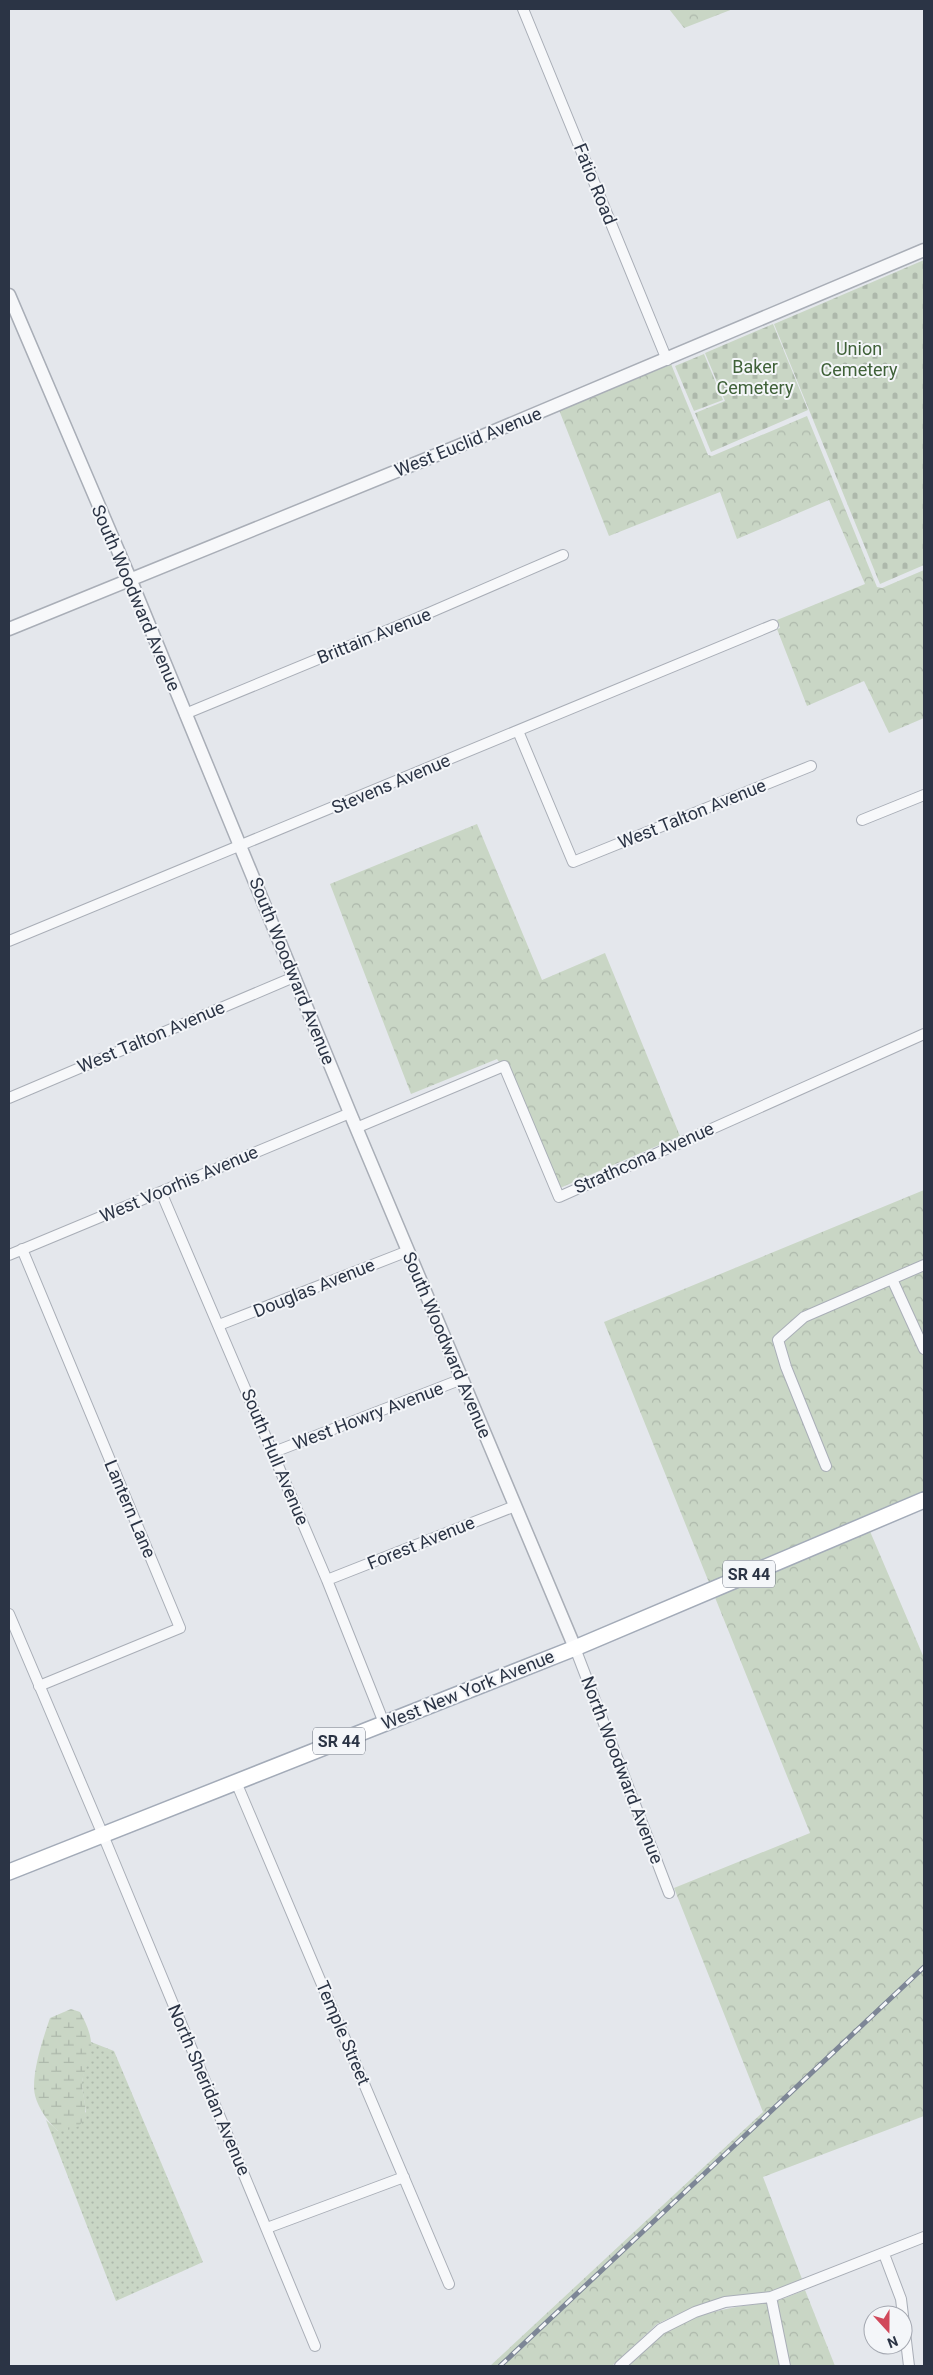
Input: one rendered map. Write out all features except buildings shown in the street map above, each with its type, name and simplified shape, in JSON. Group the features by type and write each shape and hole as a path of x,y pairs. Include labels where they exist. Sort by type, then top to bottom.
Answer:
{"main road":[{"name":"West New York Avenue","path":"9,1872 575,1648 924,1500"}],"street":[{"name":"Fatio Road","path":"523,9 667,360"},
{"name":"West Euclid Avenue","path":"9,629 131,581 667,360 924,250"},
{"name":"South Woodward Avenue","path":"9,295 131,581 356,1128 575,1648"},
{"name":"Brittain Avenue","path":"185,714 416,619 563,555"},
{"name":"Stevens Avenue","path":"9,942 773,625"},
{"name":"West Talton Avenue","path":"518,732 573,862 811,766"},
{"path":"862,820 924,795"},
{"name":"West Talton Avenue","path":"9,1098 294,977"},
{"name":"Strathcona Avenue","path":"356,1128 504,1066 558,1197 924,1034"},
{"name":"West Voorhis Avenue","path":"9,1255 350,1113"},
{"name":"South Hull Avenue","path":"161,1192 274,1452 384,1723"},
{"name":"Lantern Lane","path":"22,1249 180,1628 39,1686"},
{"name":"Douglas Avenue","path":"220,1326 408,1251"},
{"path":"826,1466 786,1367 778,1340 804,1317 924,1265"},
{"path":"892,1279 924,1349"},
{"name":"West Howry Avenue","path":"274,1452 462,1379"},
{"name":"Forest Avenue","path":"327,1580 515,1506"},
{"name":"North Sheridan Avenue","path":"9,1614 315,2346"},
{"name":"North Woodward Avenue","path":"575,1648 669,1893"},
{"name":"Temple Street","path":"236,1782 449,2284"},
{"path":"267,2228 404,2177"},
{"path":"620,2366 661,2329 695,2312 724,2302 771,2297 924,2237"},
{"path":"884,2254 901,2299 909,2366"},
{"path":"771,2297 785,2366"}],"green space":[{"path":"669,9 733,9 684,28"},
{"name":"Union Cemetery","path":"924,260 924,565 880,584 774,324"},
{"name":"Baker Cemetery","path":"773,324 808,410 711,452 695,413 725,401 705,353"},
{"path":"704,354 723,400 694,411 675,366"},
{"path":"671,364 708,455 712,456 807,416 877,587 882,588 924,570 924,718 889,733 864,681 807,706 777,629 780,628 777,620 865,584 829,500 737,539 720,492 609,536 559,410"},
{"path":"477,824 542,980 605,953 680,1136 560,1188 508,1064 502,1061 499,1062 497,1059 411,1094 330,884"},
{"path":"924,1190 924,1494 710,1585 604,1322"},
{"path":"869,1529 924,1658 924,2116 763,2177 802,2279 770,2292 723,2297 693,2307 657,2324 612,2366 490,2366 763,2112 674,1888 810,1833 714,1595"},
{"path":"71,2009 80,2012 86,2023 91,2041 91,2053 82,2081 85,2113 82,2122 77,2127 58,2131 46,2117 36,2099 34,2079 39,2052 50,2018"},
{"path":"91,2042 114,2051 203,2262 116,2301 46,2120 58,2131 86,2112 82,2083"},
{"path":"805,2290 835,2366 790,2366 777,2301"},
{"path":"767,2303 780,2366 628,2366 660,2336 690,2320 727,2309"}],"railway":[{"path":"500,2366 924,1967"}]}
